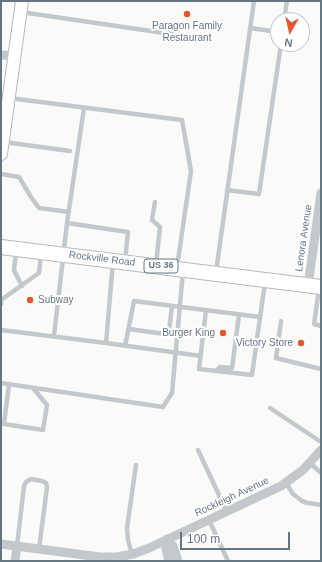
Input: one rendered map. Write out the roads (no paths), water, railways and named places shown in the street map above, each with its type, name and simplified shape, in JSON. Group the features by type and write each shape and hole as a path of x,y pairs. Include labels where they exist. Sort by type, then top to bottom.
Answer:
{"main road":[{"path":"1,154 21,6"},
{"name":"Rockville Road","path":"1,247 216,273 316,287"}],"street":[{"path":"1,55 15,56"},
{"name":"Lenora Avenue","path":"316,287 321,193"},
{"name":"Rockleigh Avenue","path":"1,544 100,557 117,557 132,554 272,491 286,483 310,463 321,450"},
{"path":"167,539 166,549 169,561"},
{"path":"167,539 173,546 178,561"},
{"path":"15,561 17,546"}],"lane":[{"path":"216,273 254,1"},
{"path":"285,12 287,1"},
{"path":"21,6 206,39"},
{"path":"250,28 270,31"},
{"path":"227,190 259,194 280,52"},
{"path":"1,383 163,407 172,393 180,307 180,269 191,171 182,120 8,98"},
{"path":"54,336 63,254 84,108"},
{"path":"2,141 70,151"},
{"path":"1,174 19,177 38,208 69,212"},
{"path":"155,202 152,220 160,227 156,266"},
{"path":"68,223 128,232 119,261 106,343"},
{"path":"16,249 14,270 22,286"},
{"path":"1,304 1,300 39,274 41,252"},
{"path":"206,310 200,369 252,375 265,280"},
{"path":"316,287 314,324 321,326"},
{"path":"125,346 134,301 260,317"},
{"path":"129,329 165,334 169,331 172,306"},
{"path":"216,371 220,367 232,368 239,314"},
{"path":"281,321 276,358 321,369"},
{"path":"1,330 201,356"},
{"path":"9,384 4,424 43,430 47,405 33,388"},
{"path":"270,408 321,442"},
{"path":"198,450 227,512"},
{"path":"310,463 321,472"},
{"path":"132,554 128,540 127,528 136,465"},
{"path":"17,546 24,486 26,482 31,479 46,483 47,487 39,549"},
{"path":"286,483 293,494 302,501 321,505"},
{"path":"209,520 228,561"}],"place":[{"name":"Paragon Family Restaurant","path":"187,14"},
{"name":"Subway","path":"30,300"},
{"name":"Burger King","path":"223,333"},
{"name":"Victory Store","path":"301,343"}]}
